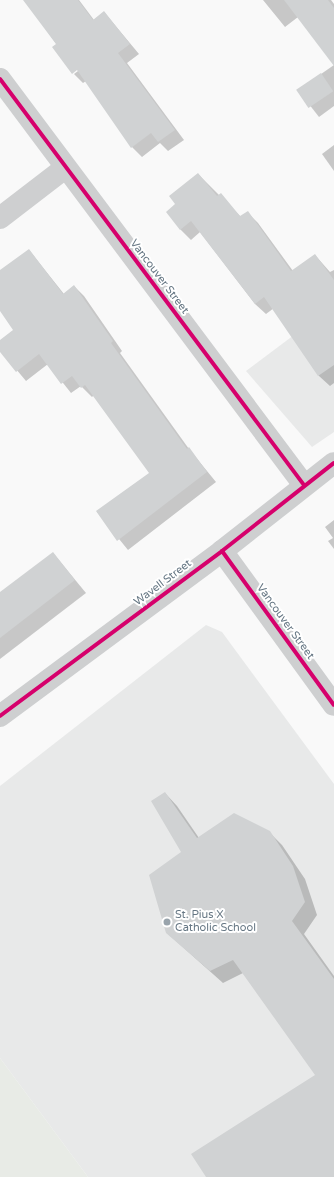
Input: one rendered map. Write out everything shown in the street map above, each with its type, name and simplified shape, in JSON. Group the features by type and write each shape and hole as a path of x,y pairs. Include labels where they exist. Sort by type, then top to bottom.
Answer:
{"street":[{"name":"Vancouver Street","path":"0,79 65,168 304,485"},
{"path":"0,218 65,168"},
{"name":"Wavell Street","path":"0,716 222,550 334,463"},
{"name":"Vancouver Street","path":"222,550 334,705"}],"shaded area":[{"path":"334,305 334,432 312,447 246,371"},
{"name":"St. Pius X Catholic School","path":"206,625 222,632 334,784 334,1177 88,1177 0,1058 0,786"},
{"path":"0,1058 88,1177 0,1177"}],"building":[{"path":"23,0 78,0 93,20 104,11 130,44 118,53 175,130 158,142 151,133 131,148 77,70 72,74 52,47 56,44"},
{"path":"284,0 328,0 334,8 334,66"},
{"path":"321,73 333,91 308,108 296,90"},
{"path":"198,173 217,196 221,193 240,216 248,211 291,271 315,254 334,280 334,365 318,376 264,297 255,304 191,221 180,230 166,212 175,204 169,196"},
{"path":"29,249 63,294 74,285 113,341 111,343 187,449 189,447 207,472 117,541 96,511 149,473 85,385 81,388 72,376 61,384 39,354 16,372 0,352 0,340 13,330 0,311 0,270"},
{"path":"53,552 75,580 0,638 0,592"},
{"path":"165,792 197,838 234,813 270,831 293,866 305,902 292,921 334,979 334,1177 206,1177 191,1154 315,1075 233,960 210,971 166,933 149,875 181,852 151,801"}],"cycle path":[{"path":"0,79 304,485"},
{"path":"0,716 222,551 334,463"},
{"path":"222,551 334,705"}],"place":[{"name":"St. Pius X Catholic School","path":"167,922"}]}
